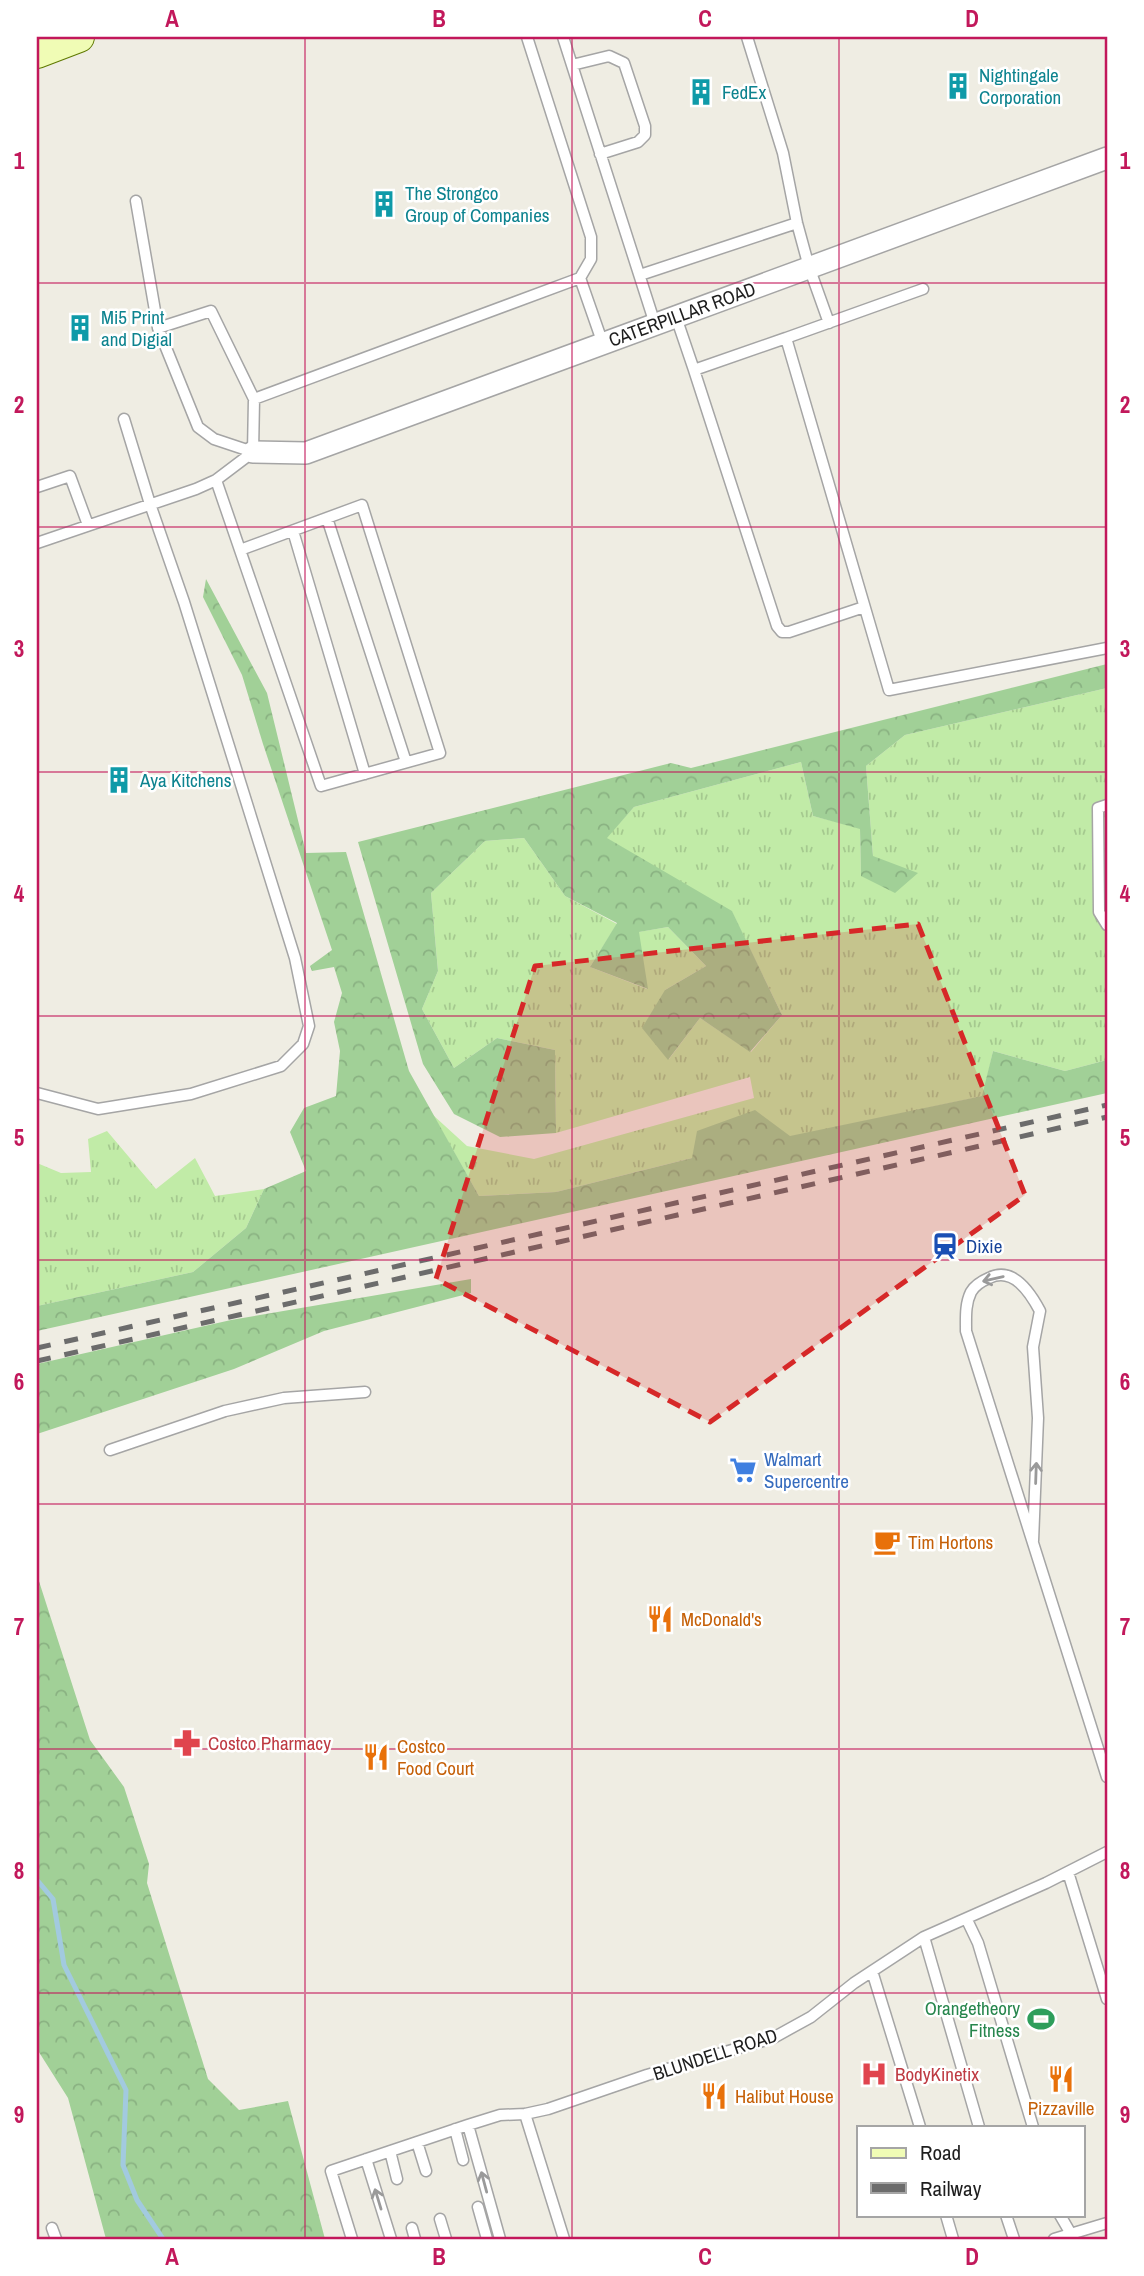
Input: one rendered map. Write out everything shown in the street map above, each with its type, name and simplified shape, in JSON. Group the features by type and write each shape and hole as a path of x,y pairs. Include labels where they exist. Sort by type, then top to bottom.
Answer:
{"main road":[{"path":"37,53 79,37"}],"street":[{"name":"CATERPILLAR ROAD","path":"253,453 306,453 1107,158"}],"lane":[{"path":"254,399 580,278 591,259 591,237 527,37"},
{"path":"563,37 656,324"},
{"path":"747,37 783,153 809,267 829,323"},
{"path":"572,65 609,56 624,63 645,126 645,135 638,142 600,153"},
{"path":"136,201 158,328 198,427 214,439 253,453"},
{"path":"639,275 797,223"},
{"path":"580,278 603,344"},
{"path":"694,370 923,289"},
{"path":"158,328 211,311 254,399 253,453"},
{"path":"676,317 777,626 782,632 789,632 864,607"},
{"path":"786,338 889,690 1107,648"},
{"path":"37,1093 98,1109 191,1094 281,1066 303,1044 309,1026 295,958 124,419"},
{"path":"37,542 196,489 216,480 253,453"},
{"path":"37,487 70,476 88,525"},
{"path":"216,480 240,550 321,786 440,753 362,505 240,550"},
{"path":"327,518 407,762"},
{"path":"293,531 365,774"},
{"path":"1107,805 1098,808 1099,912 1107,925"},
{"path":"1033,1541 1038,1418 1033,1347 1040,1311 1024,1285 1010,1277 994,1275 972,1290 965,1313 966,1331 1107,1777"},
{"path":"110,1450 225,1411 284,1398 365,1392"},
{"name":"BLUNDELL ROAD","path":"352,2239 331,2171 500,2115 525,2114 548,2109 773,2038 811,2017 872,1971 924,1937 967,1920 1107,1852"},
{"path":"1068,1872 1107,1998"},
{"path":"967,1920 978,1943 1033,2126"},
{"path":"924,1937 979,2126"},
{"path":"872,1971 920,2126"},
{"path":"525,2114 564,2239"},
{"path":"468,2125 500,2239"},
{"path":"455,2129 463,2160"},
{"path":"417,2142 426,2171"},
{"path":"390,2151 397,2179"},
{"path":"366,2159 391,2239"},
{"path":"478,2207 487,2239"},
{"path":"946,2216 953,2239"},
{"path":"1006,2216 1013,2239"},
{"path":"1061,2216 1071,2234"},
{"path":"440,2219 446,2239"},
{"path":"1054,2239 1107,2223"},
{"path":"52,2228 56,2239"}],"highlighted area":[{"path":"918,924 1025,1195 710,1422 436,1279 535,966"}],"green space":[{"path":"206,579 267,693 306,853 346,852 409,1071 479,1196 556,1192 692,1158 697,1131 755,1110 790,1136 982,1096 993,1051 1065,1071 1107,1060 1107,1093 37,1331 37,1306 193,1272 246,1228 264,1189 306,1171 290,1132 304,1108 336,1096 340,1051 334,1022 342,993 334,967 312,971 310,966 332,950 242,675 203,597"},
{"path":"1107,664 1107,688 905,735 866,766 873,856 918,873 895,893 861,876 860,829 813,816 801,762 634,807 607,838 732,911 782,1015 750,1052 700,1018 668,1060 642,1028 665,990 706,966 668,927 639,932 648,989 590,967 617,923 565,896 524,838 485,841 431,893 438,971 422,1009 454,1068 497,1038 555,1050 556,1133 500,1137 454,1114 423,1064 358,842 671,763 691,768"},
{"path":"1107,688 1107,1060 1065,1071 993,1051 983,1096 692,1158 556,1192 479,1196 433,1115 467,1146 534,1159 754,1098 750,1077 556,1133 555,1050 497,1038 454,1068 422,1009 438,971 431,893 485,841 524,838 565,896 617,924 590,967 647,989 638,932 668,927 706,966 665,990 669,1059 700,1018 751,1052 782,1015 732,912 606,838 634,807 801,762 813,816 860,828 861,876 873,856 866,766 905,735"},
{"path":"107,1131 156,1189 195,1158 215,1196 264,1189 246,1228 193,1272 37,1306 37,1163 61,1173 91,1172 88,1139"},
{"path":"471,1279 471,1293 324,1331 234,1369 37,1434 37,1364 231,1320"},
{"path":"37,1575 90,1740 124,1787 149,1864 147,1883 208,2079 239,2110 288,2101 325,2239 106,2239 68,2098 37,2049"}],"waterway":[{"path":"37,1880 53,1899 64,1965 126,2090 123,2165 137,2200 163,2239"}],"railway":[{"path":"37,1348 1107,1105"},
{"path":"37,1361 1107,1117"}],"place":[{"name":"Nightingale Corporation","path":"958,86"},
{"name":"FedEx","path":"701,92"},
{"name":"The Strongco Group of Companies","path":"384,204"},
{"name":"Mi5 Print and Digial","path":"80,328"},
{"name":"Aya Kitchens","path":"119,780"},
{"name":"Dixie","path":"945,1246"},
{"name":"Walmart Supercentre","path":"743,1470"},
{"name":"Tim Hortons","path":"887,1542"},
{"name":"McDonald's","path":"660,1619"},
{"name":"Costco Pharmacy","path":"187,1743"},
{"name":"Costco Food Court","path":"376,1757"},
{"name":"Orangetheory Fitness","path":"1041,2019"},
{"name":"BodyKinetix","path":"874,2074"},
{"name":"Pizzaville","path":"1061,2079"},
{"name":"Halibut House","path":"714,2096"}]}
